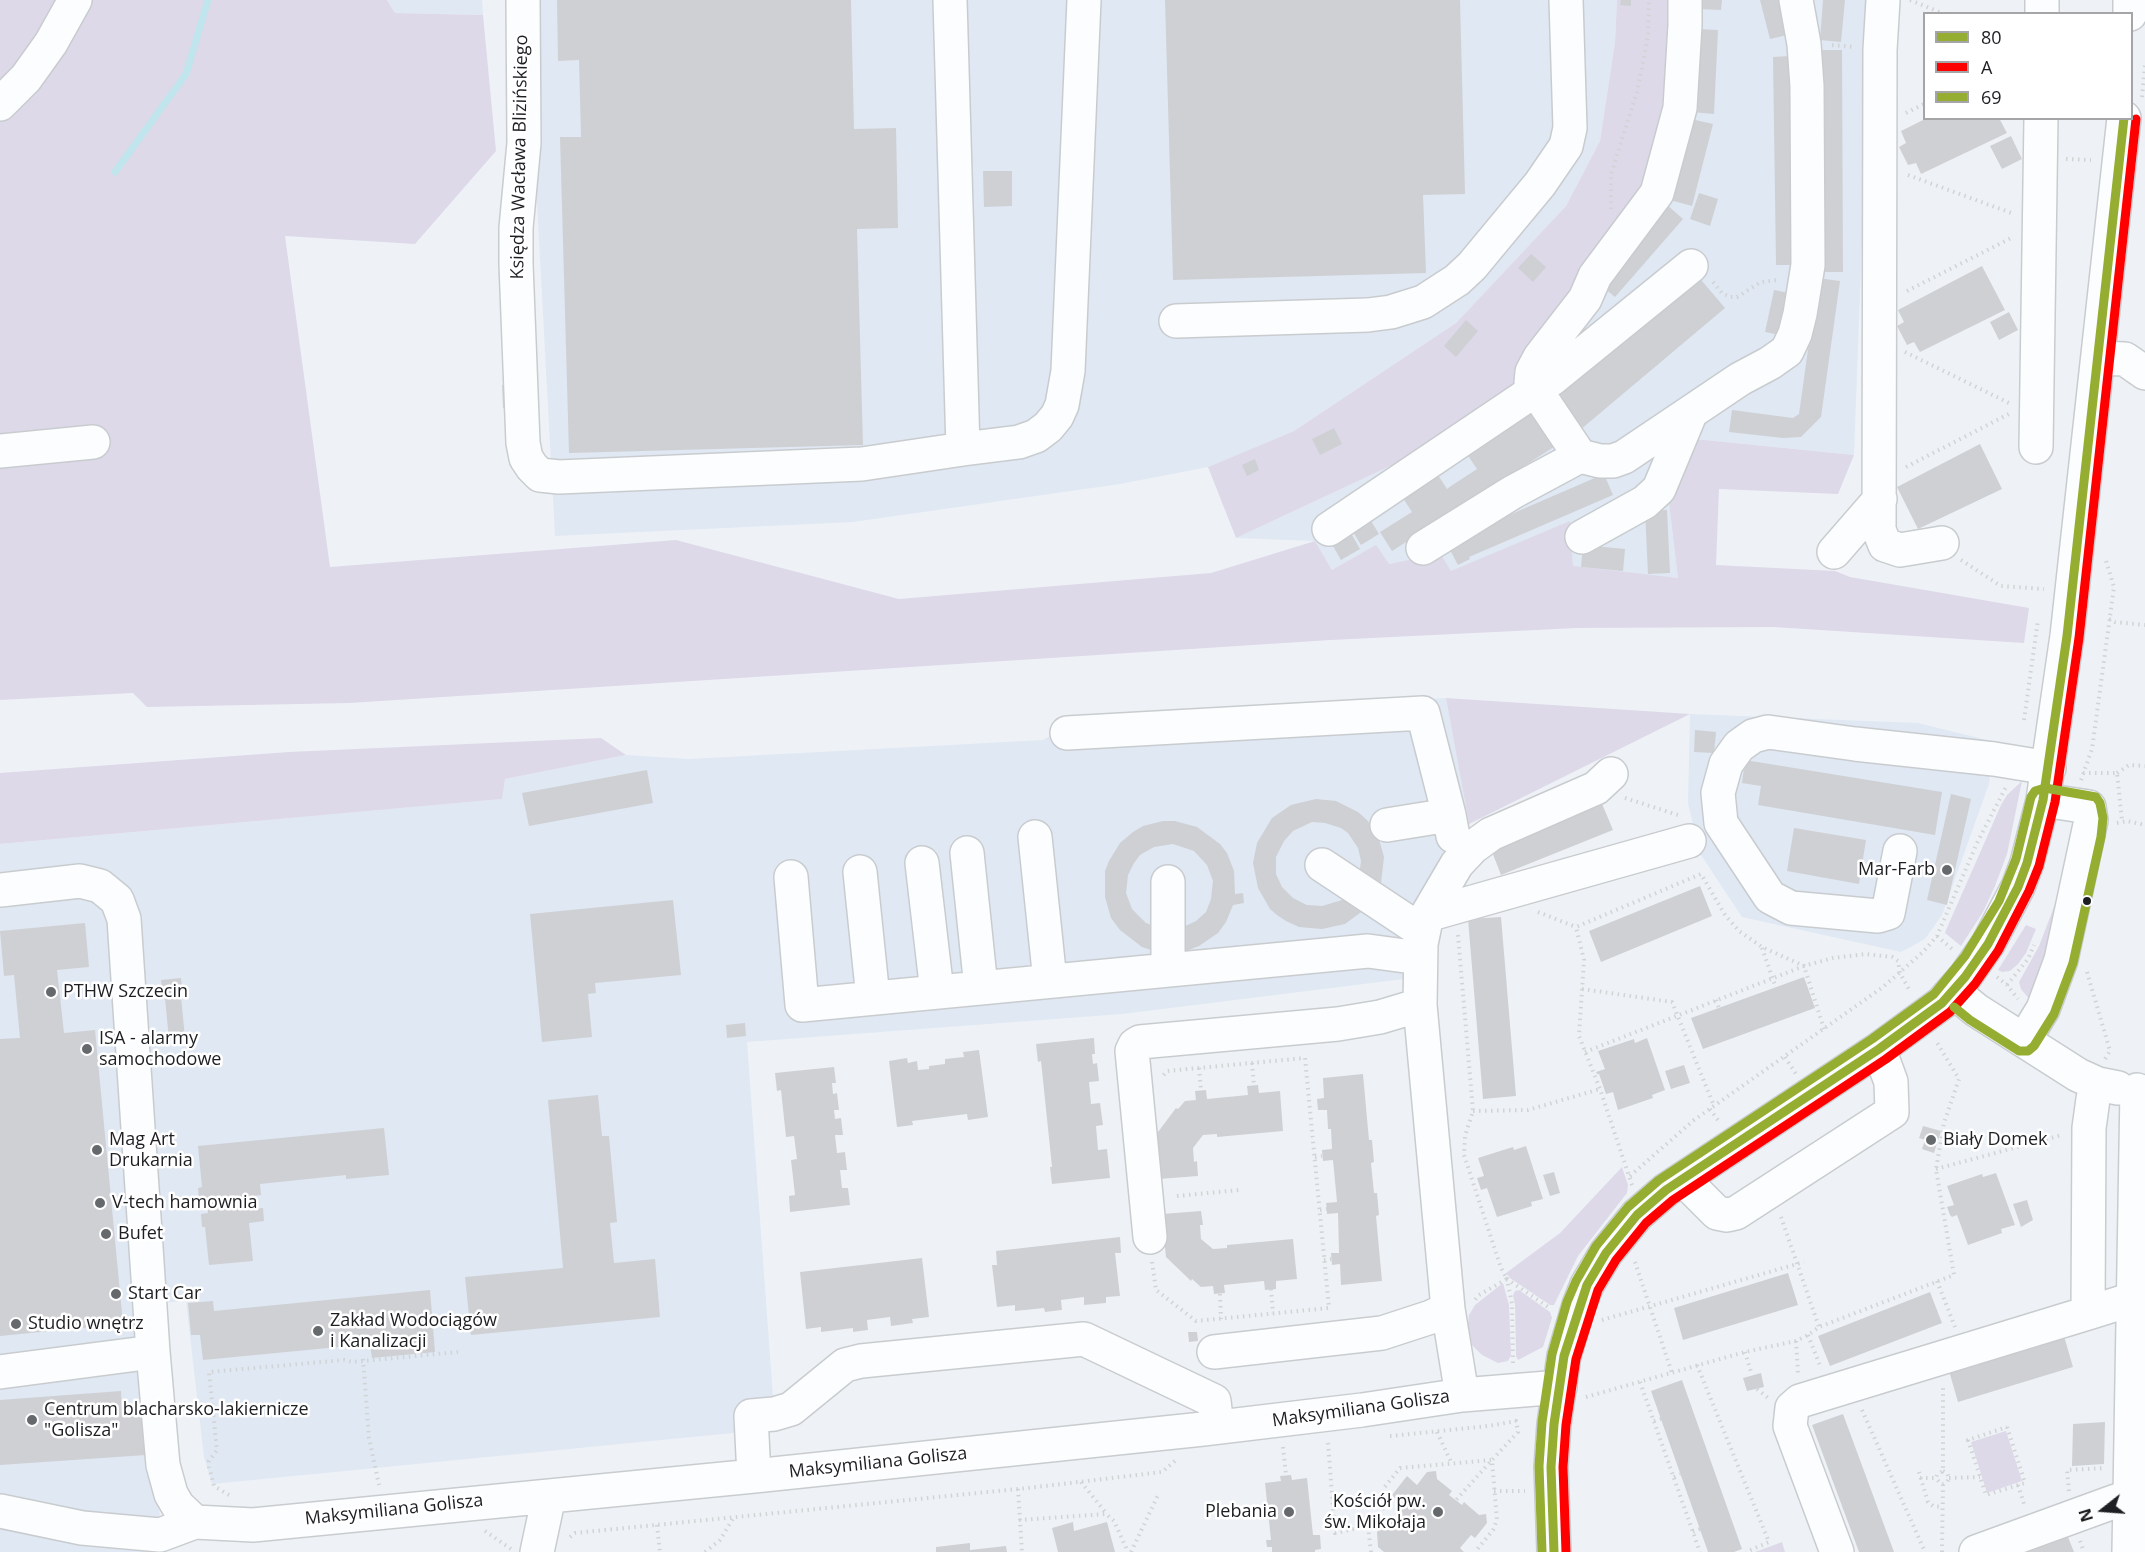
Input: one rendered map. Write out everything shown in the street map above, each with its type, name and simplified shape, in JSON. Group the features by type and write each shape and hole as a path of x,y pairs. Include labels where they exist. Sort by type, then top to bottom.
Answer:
{"street":[{"path":"0,104 26,78 51,43 75,0"},
{"name":"Księdza Wacława Blizińskiego","path":"523,0 525,116 516,228 523,443 526,458 532,467 540,475 559,477 862,464 963,449"},
{"path":"950,0 963,449 1019,442 1036,436 1048,427 1062,405 1068,371 1084,0"},
{"path":"1176,321 1368,315 1423,302 1457,280 1472,266 1540,184 1566,146 1570,128 1566,0"},
{"path":"1580,456 1531,383 1531,377 1534,366 1585,299 1595,276 1657,193 1680,108 1685,0"},
{"path":"1423,548 1513,492 1580,456 1600,461 1613,461 1624,457 1787,351 1795,334 1800,314 1808,265 1807,86 1804,44 1796,0"},
{"path":"1883,0 1880,50 1879,530 1885,545 1900,550 1939,544"},
{"path":"2036,447 2041,120"},
{"path":"1554,1552 1551,1467 1554,1424 1569,1393 1564,1356 1587,1285 1615,1240 1637,1215 1683,1179 1924,1018 1953,991 1988,944 2010,906 2027,863 2043,800 2035,753 2052,634 2098,358 2124,120"},
{"path":"1329,529 1553,378 1691,266"},
{"path":"2098,358 2126,359 2145,373"},
{"path":"1582,537 1645,502 1659,489 1691,412"},
{"path":"0,451 93,442"},
{"path":"1834,552 1880,490"},
{"path":"1067,733 1423,713 1449,815 1457,864"},
{"path":"1900,851 1888,913 1878,916 1791,908 1770,897 1721,823 1718,793 1726,764 1739,746 1753,736 1768,732 2035,753"},
{"path":"1462,1395 1461,1306 1420,1005 1432,928 1457,864 1473,847 1491,834 1604,781"},
{"path":"2024,1040 2043,1009 2061,960 2091,819 2089,807 2043,800"},
{"path":"1387,825 1449,815"},
{"path":"791,877 802,1005 1368,951 1602,867 1687,829"},
{"path":"1035,837 1050,981"},
{"path":"967,853 981,988"},
{"path":"922,863 936,992"},
{"path":"1322,865 1432,928"},
{"path":"860,872 873,998"},
{"path":"0,890 80,881 100,886 117,900 124,919 153,1352 163,1465 171,1494 178,1506 195,1522 160,1535 153,1535 82,1528 0,1511"},
{"path":"1168,882 1168,970"},
{"path":"1953,991 1976,1010 2078,1075 2101,1072 2141,1091 2133,1302 2129,1552"},
{"path":"1150,1237 1132,1052 1135,1045 1140,1042 1338,1024 1380,1017 1420,1005"},
{"path":"1683,1179 1717,1213 1726,1215 1736,1213 1892,1112 1891,1082 1879,1049"},
{"path":"2088,1313 2089,1128 2093,1099 2101,1072"},
{"path":"1838,1552 1790,1426 1792,1408 1800,1401 2088,1313 2133,1302"},
{"path":"1214,1352 1382,1333 1461,1306"},
{"path":"754,1476 751,1416 774,1414 791,1409 844,1365 870,1360 1084,1340 1214,1401 1217,1428"},
{"path":"0,1372 153,1352"},
{"name":"Maksymiliana Golisza","path":"195,1522 253,1524 754,1476 1217,1428 1462,1395 1569,1393"},
{"path":"537,1552 549,1496"},
{"path":"1976,1552 2116,1501 2130,1500"}],"path":[{"path":"1613,252 1611,174 1637,92 1648,36 1649,0"},
{"path":"1910,0 1939,12"},
{"path":"1881,165 2040,223"},
{"path":"1880,305 2040,223"},
{"path":"1737,297 1761,282"},
{"path":"1880,340 2010,403"},
{"path":"1880,490 2010,414"},
{"path":"1939,544 2001,586 2045,589"},
{"path":"2092,749 2114,587 2105,563 2107,551"},
{"path":"2109,619 2115,622 2145,625"},
{"path":"1824,1029 1804,966 1762,947 1739,931 1725,915 1701,874 1576,927 1584,960 1579,1036 1630,1176 1694,1120 1785,1057 1824,1029 1900,973 1937,936 1991,814 2015,773 2035,753 2052,634"},
{"path":"2083,772 2117,773 2129,765 2145,766"},
{"path":"2117,773 2122,821"},
{"path":"1604,781 1687,829"},
{"path":"2113,832 2117,823 2122,821 2145,825"},
{"path":"1432,928 1473,1111 1464,1136 1464,1155 1501,1268 1507,1279 1512,1304 1513,1366"},
{"path":"1762,947 1776,988"},
{"path":"1585,1052 1804,966 1833,958 1865,954 1892,957 1899,961 1900,973"},
{"path":"2087,971 2110,1051 2101,1072"},
{"path":"1582,990 1672,1002 1720,1124"},
{"path":"1716,1000 1719,1008"},
{"path":"1785,1057 1798,1077"},
{"path":"1137,1104 1167,1071 1305,1058 1329,1308 1196,1321 1156,1290 1150,1237"},
{"path":"1252,1063 1254,1086"},
{"path":"1199,1068 1201,1090"},
{"path":"1473,1111 1528,1110 1600,1089"},
{"path":"1569,1393 1640,1382 1744,1352 1796,1341 1819,1327 1954,1275 1936,1169 2089,1128"},
{"path":"1315,1157 1322,1156"},
{"path":"1178,1196 1239,1190"},
{"path":"1772,1191 1819,1327"},
{"path":"1320,1210 1327,1209"},
{"path":"1632,1252 1672,1372"},
{"path":"1324,1260 1332,1259"},
{"path":"1654,1305 1804,1262"},
{"path":"1461,1306 1507,1279"},
{"path":"1507,1279 1560,1315"},
{"path":"1937,1281 1956,1329 1943,1357 1943,1472"},
{"path":"1270,1289 1273,1313"},
{"path":"1220,1294 1221,1318"},
{"path":"237,1498 214,1486 209,1467 209,1461 217,1450 209,1372 458,1352"},
{"path":"1744,1352 1752,1376"},
{"path":"363,1360 369,1438 379,1485 389,1484"},
{"path":"1697,1365 1769,1542 1746,1552"},
{"path":"1640,1382 1700,1552"},
{"path":"1851,1385 1925,1552"},
{"path":"1654,1421 1661,1419"},
{"path":"1382,1437 1516,1421 1518,1432 1456,1500"},
{"path":"2007,1427 2025,1483 1986,1495 1980,1477 1968,1440 2007,1427"},
{"path":"1437,1432 1452,1464"},
{"path":"1317,1444 1338,1442"},
{"path":"1328,1443 1335,1533 1368,1526 1384,1507 1383,1489 1400,1468 1492,1460"},
{"path":"1272,1449 1294,1446"},
{"path":"1283,1447 1286,1475"},
{"path":"568,1544 570,1537 575,1533 1018,1489 1162,1472 1179,1458"},
{"path":"1475,1552 1493,1530 1497,1520 1492,1460"},
{"path":"1918,1472 1928,1502 1933,1506 1942,1507"},
{"path":"1936,1478 1943,1472"},
{"path":"1943,1472 1947,1473 1949,1478"},
{"path":"1674,1477 1680,1474"},
{"path":"1949,1478 1980,1477"},
{"path":"1920,1478 1936,1478"},
{"path":"1936,1478 1940,1484 1943,1484"},
{"path":"1943,1484 1949,1478"},
{"path":"1080,1482 1114,1521 1130,1552"},
{"path":"1942,1552 1943,1484"},
{"path":"1018,1489 1022,1552"},
{"path":"1494,1491 1527,1491"},
{"path":"1130,1552 1159,1493"},
{"path":"1020,1520 1106,1514"},
{"path":"705,1552 720,1540 734,1517"},
{"path":"657,1525 660,1552"},
{"path":"1368,1526 1371,1552"},
{"path":"481,1528 515,1552"},
{"path":"1693,1532 1700,1529"}],"shaded area":[{"path":"0,0 387,0 395,13 483,15 496,151 415,244 285,236 330,567 676,540 899,599 1211,573 1315,541 1332,570 1376,545 1389,564 1440,553 1451,571 1570,521 1573,566 1678,578 1668,495 1695,439 1854,455 1838,494 1719,489 1716,565 1835,571 1850,577 2029,608 2024,643 1773,627 1577,628 1331,640 350,703 147,707 133,693 0,700"},
{"path":"387,0 482,0 483,15 395,13"},
{"path":"526,0 1617,0 1615,42 1600,141 1566,206 1456,323 1294,431 1208,467 1120,484 853,522 555,536"},
{"path":"1617,0 1674,0 1674,104 1651,189 1527,347 1515,383 1416,454 1236,538 1208,467 1294,431 1456,323 1566,206 1600,141 1615,42"},
{"path":"1674,0 1871,0 1854,455 1695,439 1668,495 1678,578 1591,571 1573,566 1569,522 1451,572 1440,553 1389,564 1332,570 1315,541 1236,538 1416,454 1527,347"},
{"path":"1446,698 1469,824 1412,915 1412,978 1122,1014 747,1042 773,1397 733,1433 212,1484 204,1457 186,1301 141,1304 163,1552 0,1552 0,844 501,799 505,779 626,755 689,759 1043,740 1066,727 1292,706"},
{"path":"1446,698 1690,714 1469,824"},
{"path":"1690,714 1918,723 1995,742 1989,784 1942,915 1925,939 1901,952 1742,917 1701,855 1688,804"},
{"path":"601,738 626,755 505,779 502,799 0,844 0,773 289,752"},
{"path":"2022,781 2007,854 1983,912 1961,946 1945,933 1946,930 2001,805 2007,795"},
{"path":"2062,886 2043,979 2030,1000 2021,989 2019,982 2039,946"},
{"path":"2026,925 2036,929 2026,953 2010,971 1998,970"},
{"path":"1622,1167 1628,1185 1627,1193 1578,1256 1554,1305 1550,1305 1510,1278 1506,1273 1560,1233"},
{"path":"1503,1283 1509,1305 1511,1355 1508,1361 1498,1363 1482,1355 1472,1345 1468,1324 1469,1315 1475,1305"},
{"path":"1519,1290 1550,1312 1552,1318 1543,1347 1518,1360 1513,1295"},
{"path":"2006,1431 2022,1481 1987,1493 1971,1442"},
{"path":"1782,1542 1785,1552 1755,1552"}],"building":[{"path":"557,0 851,0 854,129 896,128 898,228 857,229 863,445 569,453 560,137 581,137 579,60 558,61"},
{"path":"1165,0 1460,0 1465,194 1423,195 1426,273 1173,280"},
{"path":"1621,0 1631,0 1631,6 1620,5"},
{"path":"1700,0 1722,0 1721,10 1699,9"},
{"path":"1760,0 1778,0 1787,35 1770,39"},
{"path":"1823,0 1845,0 1841,42 1820,40"},
{"path":"1697,29 1718,30 1714,114 1692,112"},
{"path":"1819,50 1842,50 1843,272 1820,272"},
{"path":"1790,56 1793,265 1776,265 1773,57"},
{"path":"1691,119 1713,124 1692,206 1670,200"},
{"path":"1923,120 2000,120 2007,133 1921,174 1916,163 1908,165 1899,147 1906,143 1901,131"},
{"path":"2011,136 2022,159 2002,169 1990,146"},
{"path":"983,171 1012,171 1012,206 984,207"},
{"path":"1699,193 1718,199 1710,226 1690,219"},
{"path":"1667,205 1683,219 1615,297 1598,283"},
{"path":"1531,254 1546,267 1533,282 1518,268"},
{"path":"1982,266 2005,310 1920,352 1914,342 1907,345 1897,326 1904,322 1898,310"},
{"path":"1696,274 1725,308 1580,430 1551,395"},
{"path":"1818,278 1840,281 1821,417 1801,437 1783,438 1729,432 1732,410 1793,418 1799,414"},
{"path":"1774,290 1789,293 1780,335 1765,332"},
{"path":"2009,312 2018,330 1999,340 1990,322"},
{"path":"1466,320 1478,331 1456,357 1444,346"},
{"path":"502,385 514,385 515,407 503,408"},
{"path":"1535,405 1560,443 1392,551 1380,532 1412,512 1399,492 1434,469 1447,489 1477,469 1465,451"},
{"path":"1334,428 1342,444 1320,455 1312,439"},
{"path":"1980,444 2002,489 1918,529 1897,487"},
{"path":"1255,459 1259,470 1247,476 1242,465"},
{"path":"1604,474 1613,495 1469,557 1470,559 1458,565 1448,546 1479,528"},
{"path":"1667,510 1670,573 1648,574 1645,511"},
{"path":"1366,513 1379,534 1361,545 1349,525"},
{"path":"1348,528 1360,549 1341,560 1329,539"},
{"path":"1583,545 1625,549 1623,571 1581,567"},
{"path":"1695,730 1716,732 1714,753 1694,752"},
{"path":"1745,760 1942,792 1935,835 1758,805 1761,786 1742,783"},
{"path":"647,770 653,803 529,826 522,793"},
{"path":"1951,794 1971,799 1947,905 1927,900"},
{"path":"1316,799 1336,801 1358,812 1378,836 1384,857 1381,883 1359,876 1361,861 1358,848 1348,833 1341,828 1312,822 1293,831 1284,841 1276,857 1276,874 1282,887 1293,898 1307,905 1322,906 1342,900 1351,892 1368,907 1345,924 1322,929 1299,927 1270,909 1258,888 1253,863 1257,843 1272,818 1291,805"},
{"path":"1600,799 1613,830 1501,875 1489,844"},
{"path":"1163,821 1175,821 1197,827 1220,844 1227,853 1234,871 1235,894 1243,893 1244,903 1233,905 1226,922 1218,933 1199,946 1181,953 1181,928 1196,921 1206,912 1211,899 1213,881 1207,865 1194,851 1173,844 1154,847 1140,855 1128,875 1126,893 1132,909 1146,923 1159,928 1154,951 1142,947 1120,930 1111,918 1105,897 1105,871 1120,843 1143,826"},
{"path":"1794,828 1866,840 1859,884 1787,871"},
{"path":"1700,886 1712,916 1601,962 1589,931"},
{"path":"673,900 681,975 595,983 596,993 588,994 592,1037 542,1042 530,914"},
{"path":"1501,917 1516,1096 1483,1099 1468,919"},
{"path":"85,923 89,967 57,970 64,1033 95,1030 123,1324 0,1336 0,1039 20,1038 14,975 4,976 0,931"},
{"path":"1804,977 1815,1008 1703,1049 1691,1018"},
{"path":"181,978 185,1038 169,1039 161,980"},
{"path":"745,1023 746,1036 727,1038 726,1025"},
{"path":"1094,1038 1093,1064 1097,1063 1099,1081 1089,1082 1091,1104 1100,1103 1103,1125 1096,1126 1098,1150 1107,1149 1110,1178 1052,1184 1041,1061 1038,1062 1036,1044"},
{"path":"1647,1038 1665,1090 1652,1095 1653,1098 1618,1110 1613,1092 1606,1094 1599,1074 1596,1072 1605,1069 1598,1051 1634,1039 1635,1043"},
{"path":"979,1050 988,1117 968,1120 967,1114 912,1121 913,1125 897,1127 889,1061 907,1058 908,1063 917,1061 918,1070 929,1069 929,1066 945,1064 945,1059 964,1057 963,1052"},
{"path":"1684,1065 1690,1083 1671,1089 1665,1071"},
{"path":"834,1067 836,1083 832,1083 833,1094 837,1093 839,1110 834,1110 835,1119 841,1118 843,1135 835,1135 837,1153 845,1152 847,1170 840,1170 842,1188 848,1188 850,1205 790,1212 789,1196 795,1195 791,1160 797,1159 794,1136 786,1137 781,1090 777,1091 775,1073"},
{"path":"1363,1074 1369,1140 1372,1140 1374,1162 1371,1163 1374,1193 1377,1193 1379,1215 1376,1216 1382,1281 1341,1285 1340,1264 1332,1265 1331,1253 1339,1253 1338,1213 1327,1214 1326,1203 1337,1202 1333,1160 1323,1161 1322,1150 1332,1149 1331,1129 1328,1129 1327,1110 1318,1110 1317,1099 1324,1098 1323,1078"},
{"path":"1258,1085 1259,1093 1280,1091 1283,1131 1217,1137 1217,1134 1203,1135 1193,1148 1198,1176 1159,1179 1155,1136 1176,1108 1178,1109 1185,1101 1196,1100 1195,1091 1206,1090 1207,1099 1248,1095 1247,1086"},
{"path":"598,1095 602,1136 609,1136 617,1222 610,1223 614,1263 655,1259 660,1317 471,1335 465,1277 563,1268 548,1100"},
{"path":"1923,1126 1941,1131 1934,1153 1922,1149 1925,1140 1919,1138"},
{"path":"384,1128 389,1175 346,1179 346,1175 260,1184 261,1195 247,1197 248,1209 263,1208 264,1221 249,1223 253,1261 209,1265 205,1227 202,1227 201,1214 208,1213 207,1200 199,1201 198,1188 202,1187 198,1146"},
{"path":"1526,1146 1543,1199 1531,1202 1532,1206 1497,1217 1487,1188 1481,1190 1477,1178 1484,1176 1478,1158 1513,1147 1514,1150"},
{"path":"1554,1172 1560,1193 1550,1196 1543,1175"},
{"path":"1996,1173 2015,1225 2001,1229 2002,1233 1968,1245 1957,1215 1952,1217 1947,1207 1954,1205 1947,1186 1982,1174 1983,1177"},
{"path":"2027,1200 2033,1220 2021,1227 2013,1204"},
{"path":"1201,1211 1203,1225 1200,1225 1201,1239 1213,1249 1227,1248 1227,1245 1293,1239 1297,1279 1276,1281 1276,1289 1265,1290 1264,1281 1224,1285 1225,1293 1214,1294 1213,1286 1201,1287 1192,1279 1191,1281 1166,1257 1165,1247 1157,1248 1162,1214"},
{"path":"1120,1237 1121,1253 1115,1253 1120,1296 1106,1297 1106,1303 1084,1305 1084,1297 1061,1300 1062,1310 1045,1312 1044,1308 1015,1311 1015,1305 997,1307 992,1265 997,1265 996,1251"},
{"path":"922,1258 929,1317 912,1319 913,1323 891,1326 890,1317 867,1320 868,1330 853,1332 853,1328 821,1332 821,1327 806,1329 800,1272"},
{"path":"1788,1273 1798,1305 1683,1340 1674,1308"},
{"path":"430,1290 435,1352 372,1358 370,1344 203,1360 200,1335 191,1335 188,1303 213,1301 214,1311"},
{"path":"1930,1292 1942,1323 1830,1366 1818,1336"},
{"path":"1188,1332 1197,1332 1198,1341 1189,1342"},
{"path":"2064,1336 2073,1367 1958,1402 1949,1371"},
{"path":"1761,1373 1764,1387 1747,1391 1743,1378"},
{"path":"1682,1380 1742,1549 1734,1552 1708,1552 1651,1391"},
{"path":"121,1391 122,1413 143,1411 146,1455 0,1465 0,1400"},
{"path":"1843,1414 1894,1552 1859,1552 1812,1425"},
{"path":"2105,1422 2104,1464 2072,1466 2073,1424"},
{"name":"Kościół pw. św. Mikołaja","path":"1436,1471 1437,1479 1452,1491 1449,1495 1462,1505 1464,1502 1479,1515 1486,1514 1487,1523 1475,1538 1471,1535 1460,1548 1464,1552 1384,1552 1378,1547 1377,1532 1391,1515 1395,1518 1401,1510 1398,1508 1401,1504 1392,1495 1407,1476 1417,1485 1427,1472"},
{"name":"Plebania","path":"1291,1475 1292,1480 1307,1478 1313,1535 1320,1535 1321,1549 1315,1552 1272,1552 1272,1547 1267,1547 1266,1540 1271,1540 1265,1483 1281,1481 1280,1476"},
{"path":"1073,1522 1074,1531 1107,1522 1115,1552 1058,1552 1052,1528"},
{"path":"2068,1537 2074,1552 2027,1552"},
{"path":"970,1543 970,1550 1006,1546 1007,1552 936,1552 936,1547"}],"waterway":[{"path":"115,172 186,74 208,0"}],"transit line":[{"name":"A","path":"1566,1552 1563,1467 1566,1425 1576,1359 1598,1290 1616,1260 1646,1223 1673,1200 1886,1059 1950,1012 1975,984 1998,951 2029,891 2039,866 2055,802 2079,638 2136,119"},
{"name":"80","path":"1554,1552 1551,1467 1554,1424 1564,1356 1587,1285 1606,1253 1637,1215 1666,1190 1879,1049 1942,1003 1965,977 1988,944 2018,887 2027,863 2043,800 2067,636 2124,120"},
{"name":"69","path":"1542,1552 1539,1466 1542,1422 1552,1354 1567,1302 1596,1246 1628,1207 1659,1180 1872,1039 1934,994 1965,956 1999,901 2016,859 2031,797 2035,791 2045,788 2096,797 2100,803 2103,818 2101,837 2073,963 2054,1014 2034,1046 2028,1051 2019,1051 1954,1007"}],"place":[{"name":"Mar-Farb","path":"1947,870"},
{"name":"PTHW Szczecin","path":"51,992"},
{"name":"ISA - alarmy samochodowe","path":"87,1049"},
{"name":"Biały Domek","path":"1931,1140"},
{"name":"Mag Art Drukarnia","path":"97,1150"},
{"name":"V-tech hamownia","path":"100,1203"},
{"name":"Bufet","path":"106,1234"},
{"name":"Start Car","path":"116,1294"},
{"name":"Studio wnętrz","path":"16,1324"},
{"name":"Zakład Wodociągów i Kanalizacji","path":"318,1331"},
{"name":"Centrum blacharsko-lakiernicze \"Golisza\"","path":"32,1420"},
{"name":"Plebania","path":"1289,1512"},
{"name":"Kościół pw. św. Mikołaja","path":"1438,1512"}]}
